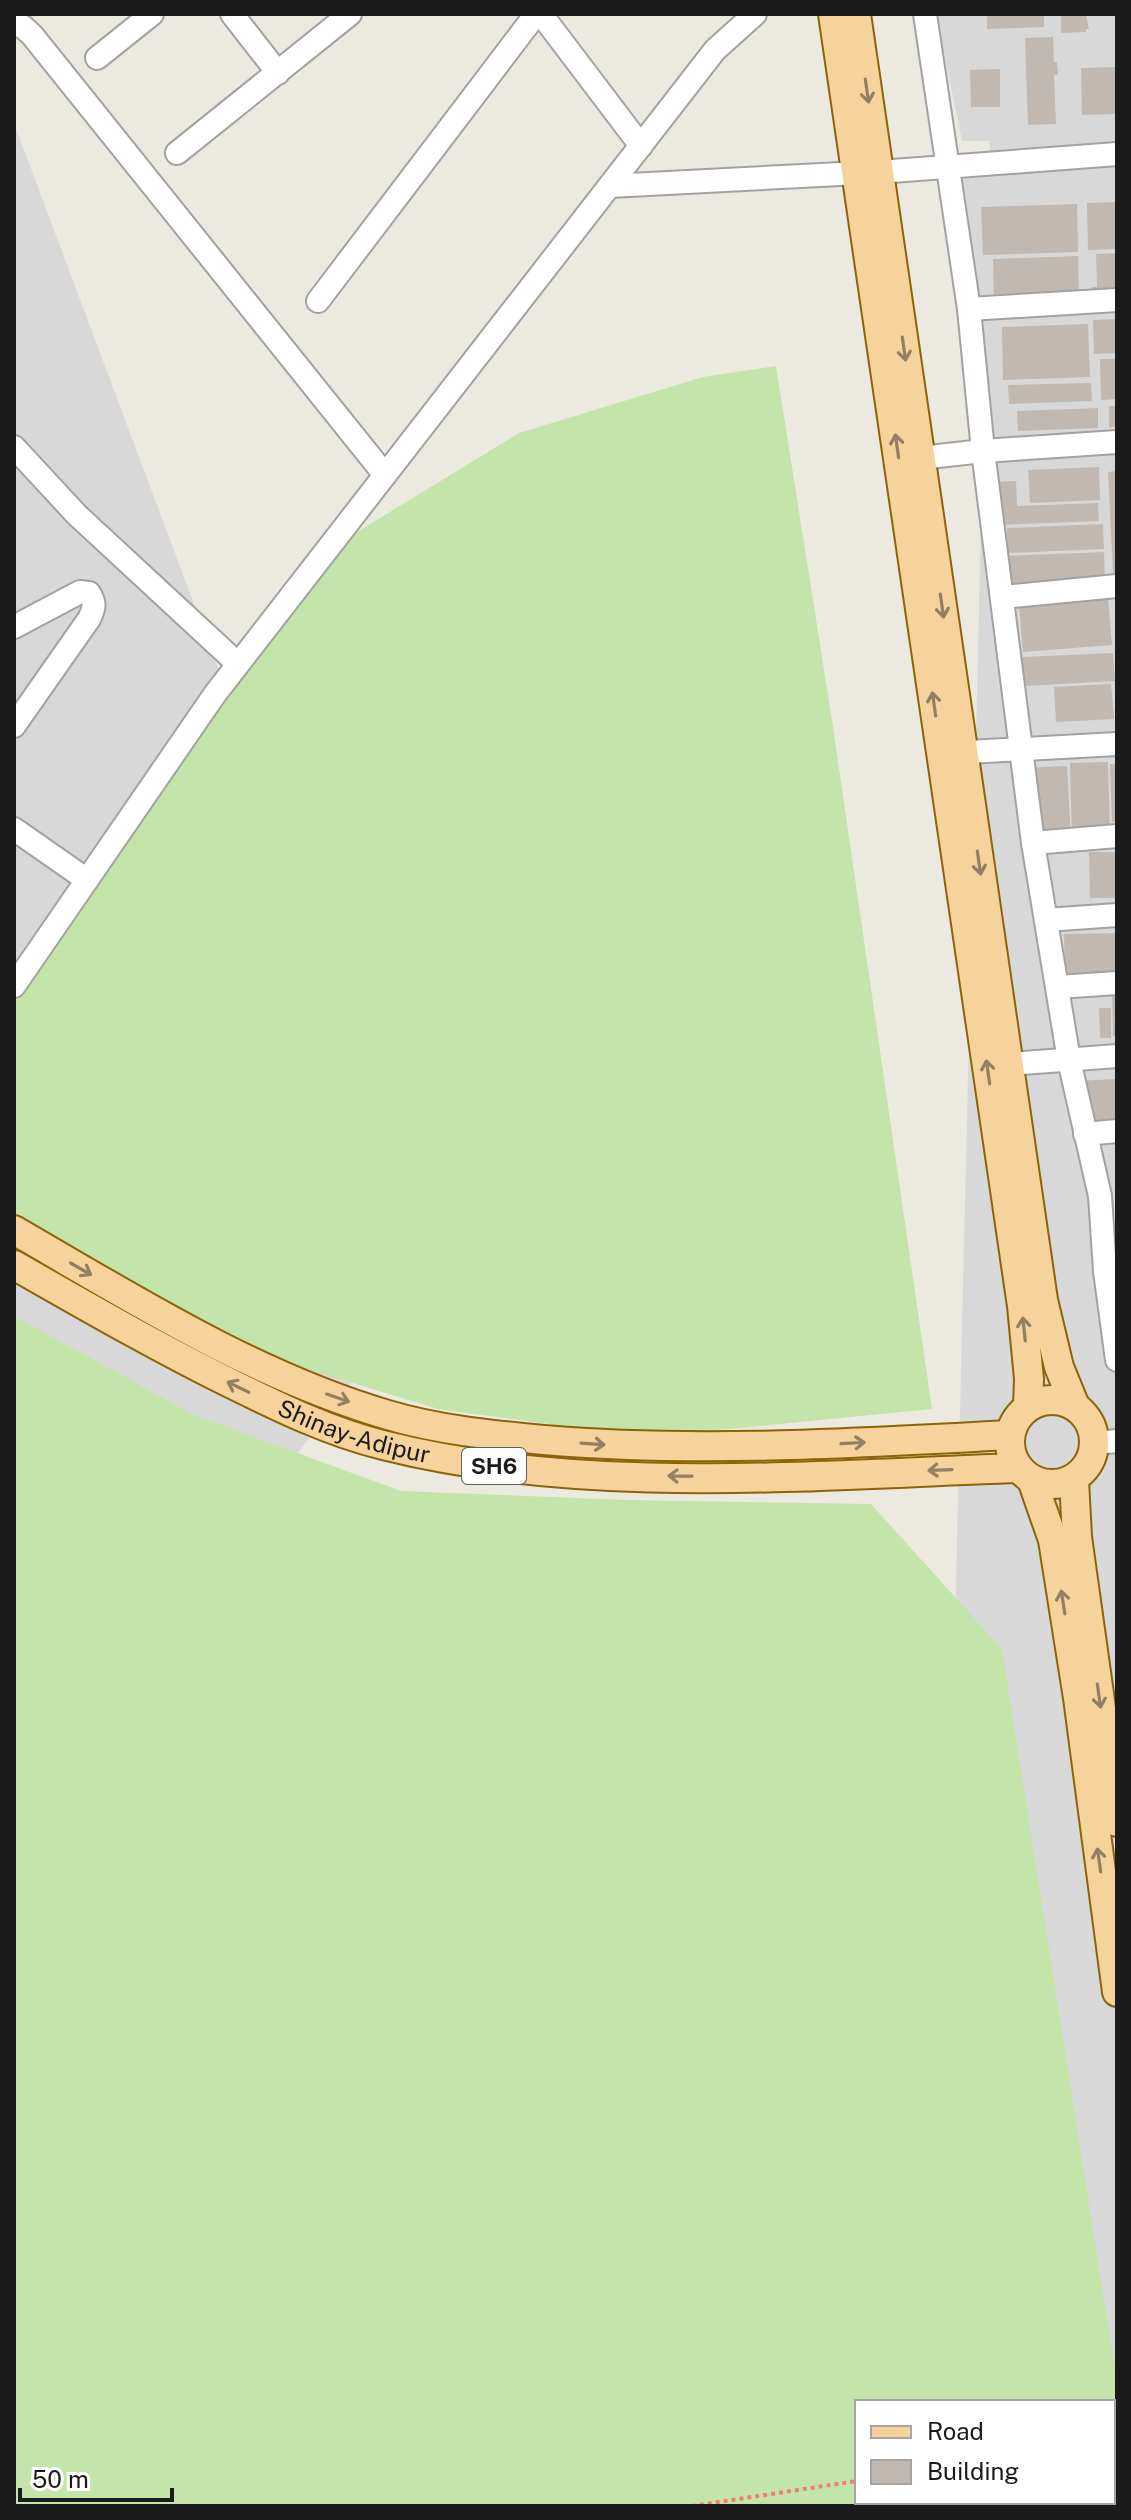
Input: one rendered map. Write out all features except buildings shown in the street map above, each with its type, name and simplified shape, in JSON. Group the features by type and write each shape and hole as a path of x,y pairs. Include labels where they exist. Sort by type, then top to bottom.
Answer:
{"main road":[{"path":"833,14 868,172 920,458 952,753 1009,1064 1043,1300 1059,1367 1075,1406"},
{"path":"856,14 868,172 952,753 1022,1306 1029,1379 1028,1407"},
{"name":"Shinay-Adipur","path":"14,1230 182,1326 308,1388 390,1416 488,1435 598,1444 806,1445 1010,1435"},
{"name":"Shinay-Adipur","path":"14,1265 153,1345 239,1388 297,1416 382,1445 484,1465 596,1475 1025,1474"},
{"path":"1117,1822 1077,1537 1074,1480 1106,1442 1086,1415 1075,1406 1059,1400 1043,1400 1028,1407 1016,1419 1010,1435 1011,1452 1025,1474 1053,1540 1078,1698 1117,1992"},
{"name":"SH6","path":"1025,1474 1046,1485 1060,1485 1074,1480"}],"street":[{"path":"97,58 152,14"},
{"path":"232,14 278,73"},
{"path":"177,153 350,14"},
{"path":"318,301 538,14 641,146"},
{"path":"14,986 215,694 715,50 755,14"},
{"path":"925,14 969,309 983,451 1033,843 1069,1060 1085,1134 1108,1196 1117,1360"},
{"path":"14,25 22,26 32,35 385,475"},
{"path":"610,186 1117,154"},
{"path":"969,309 1117,300"},
{"path":"920,458 1117,442"},
{"path":"14,448 77,515 238,664"},
{"path":"1003,597 1117,586"},
{"path":"14,627 80,592 89,593 93,600 94,609 89,619 14,726"},
{"path":"952,753 1117,744"},
{"path":"14,829 87,880"},
{"path":"1033,843 1117,836"},
{"path":"1046,920 1117,915"},
{"path":"1058,987 1117,983"},
{"path":"1009,1064 1117,1056"},
{"path":"1085,1134 1117,1131"}],"path":[{"path":"692,2506 855,2481"}],"shaded area":[{"path":"936,14 1117,14 1117,2506 1115,2400 1112,2400 951,1793 982,485 955,176 989,175 990,141 962,141"},
{"path":"14,123 442,1266 14,1821"}],"green space":[{"path":"776,366 832,720 932,1409 699,1432 579,1428 438,1409 274,1359 105,1277 14,1213 14,973 313,559 519,433 703,377"},
{"path":"14,1316 194,1415 401,1491 626,1500 871,1504 1002,1649 1117,2383 1117,2506 14,2506"}]}
